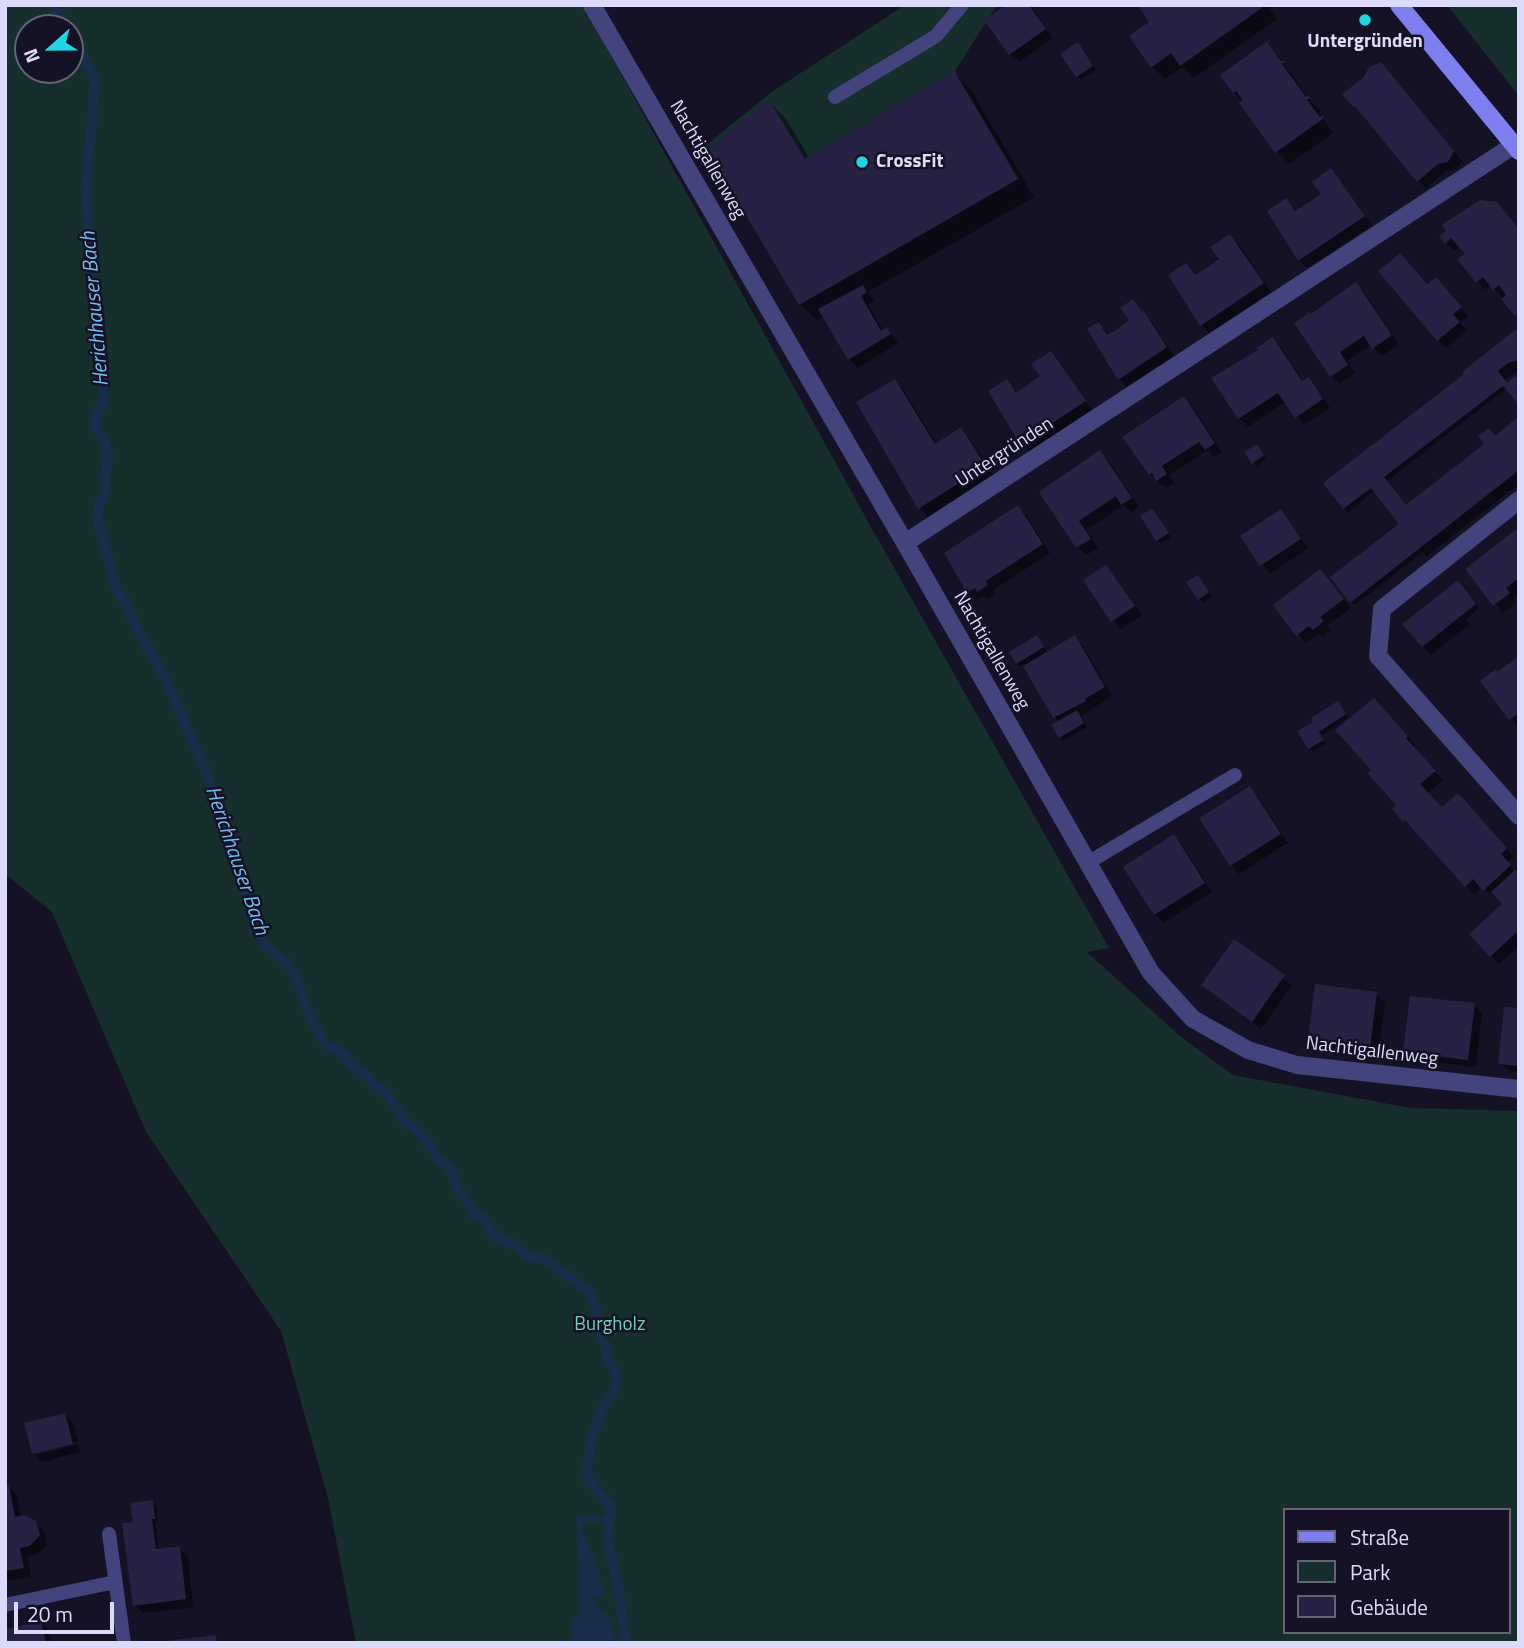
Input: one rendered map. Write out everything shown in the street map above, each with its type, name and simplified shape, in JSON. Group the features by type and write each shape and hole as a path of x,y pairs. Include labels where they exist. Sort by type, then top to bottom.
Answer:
{"main road":[{"path":"1399,5 1516,148"}],"street":[{"name":"Nachtigallenweg","path":"592,5 1151,973 1193,1019 1248,1050 1297,1065 1519,1089"},
{"name":"Untergründen","path":"905,543 1516,148"},
{"path":"1519,500 1382,609 1378,656 1519,816"}],"lane":[{"path":"835,97 936,36 962,5"},
{"path":"1089,862 1235,775"},
{"path":"109,1534 124,1643"},
{"path":"5,1605 115,1582"}],"green space":[{"name":"Burgholz","path":"5,5 583,5 871,527 1109,948 1087,952 1181,1037 1233,1075 1411,1108 1519,1111 1519,1643 356,1643 328,1498 281,1331 146,1132 52,912 5,874"},
{"name":"CrossFit","path":"905,5 997,5 955,71 1019,178 799,305 705,146 773,91"},
{"path":"1447,5 1519,5 1519,96"}],"water":[{"path":"576,1517 610,1518 610,1521 582,1523 582,1531 596,1560 604,1591 603,1596 593,1598 599,1610 608,1616 617,1643 570,1643 573,1619 581,1610"}],"building":[{"path":"1006,5 1029,5 1046,29 1009,55 984,20"},
{"path":"1140,5 1266,5 1180,66 1171,53 1151,68 1129,36 1149,22"},
{"path":"1269,40 1268,44 1281,61 1285,62 1282,64 1306,97 1308,95 1310,98 1307,100 1320,117 1322,115 1324,118 1275,153 1239,103 1243,100 1236,91 1233,93 1220,75"},
{"path":"1078,42 1093,66 1076,77 1060,54"},
{"path":"1381,62 1454,151 1448,162 1438,164 1417,182 1355,106 1342,94 1364,77 1369,67"},
{"name":"CrossFit","path":"954,71 1018,179 799,305 708,149 769,100 805,159"},
{"path":"1331,168 1365,216 1298,261 1267,211 1286,198 1295,211 1308,203 1321,194 1312,182"},
{"path":"1480,200 1497,202 1519,229 1519,312 1515,316 1501,299 1506,295 1499,285 1493,290 1483,277 1476,283 1457,259 1465,254 1451,238 1445,244 1439,236 1446,231 1441,225"},
{"path":"1230,234 1264,283 1200,326 1168,275 1186,263 1195,275 1208,267 1219,259 1210,247"},
{"path":"1400,253 1427,284 1436,277 1462,307 1453,314 1460,322 1437,341 1378,271"},
{"path":"1356,282 1392,335 1372,349 1364,336 1340,352 1348,365 1330,377 1294,323"},
{"path":"863,285 867,292 861,296 881,331 887,327 891,334 848,360 818,309"},
{"path":"1133,299 1167,347 1118,380 1087,329 1099,322 1107,335 1119,328 1129,320 1120,308"},
{"path":"1519,327 1519,360 1508,363 1498,371 1507,383 1515,376 1519,380 1519,405 1503,386 1384,477 1406,505 1484,444 1478,436 1489,428 1495,436 1519,416 1519,470 1350,603 1330,577 1399,524 1371,488 1343,509 1323,483 1464,374 1462,372"},
{"path":"1273,337 1302,381 1309,377 1323,399 1295,418 1278,393 1238,419 1211,378 1258,350 1256,348"},
{"path":"1051,351 1086,401 1020,444 988,391 1007,379 1016,393 1040,376 1031,364"},
{"path":"895,379 935,444 961,427 986,466 918,509 856,402"},
{"path":"1184,396 1215,443 1205,450 1199,442 1162,466 1167,474 1156,481 1122,437"},
{"path":"1257,444 1264,455 1252,464 1244,452"},
{"path":"1100,450 1132,498 1121,505 1116,496 1079,521 1091,539 1076,548 1039,492"},
{"path":"1018,505 1043,544 986,581 988,585 977,592 975,588 967,593 944,553"},
{"path":"1152,508 1169,533 1156,541 1140,516"},
{"path":"1281,509 1301,539 1260,566 1240,536"},
{"path":"1519,527 1519,578 1506,588 1510,593 1493,606 1465,569"},
{"path":"1106,565 1135,606 1111,622 1083,580"},
{"path":"1320,569 1344,599 1320,617 1324,621 1313,630 1309,626 1296,636 1273,605"},
{"path":"1198,575 1209,592 1198,600 1186,582"},
{"path":"1458,580 1476,604 1422,647 1402,624"},
{"path":"1037,635 1044,647 1016,664 1009,652"},
{"path":"1075,635 1105,687 1085,699 1086,701 1053,718 1023,666"},
{"path":"1519,656 1519,713 1509,720 1480,681"},
{"path":"1374,698 1436,771 1420,784 1442,807 1458,793 1507,848 1501,854 1511,865 1483,891 1473,879 1465,887 1405,820 1403,822 1392,809 1396,805 1367,773 1371,770 1335,730"},
{"path":"1338,701 1346,714 1319,732 1324,740 1308,749 1297,731 1313,722 1311,718"},
{"path":"1077,710 1084,723 1059,738 1051,725"},
{"path":"1250,786 1281,834 1230,866 1199,818"},
{"path":"1174,834 1205,883 1154,915 1123,867"},
{"path":"1515,870 1519,874 1519,930 1490,957 1469,934 1502,904 1491,892"},
{"path":"1234,939 1285,975 1252,1022 1201,985"},
{"path":"1315,984 1377,992 1370,1049 1308,1041"},
{"path":"1410,996 1475,1003 1468,1060 1403,1052"},
{"path":"1504,1007 1519,1008 1519,1066 1498,1064"},
{"path":"65,1413 73,1444 32,1454 24,1423"},
{"path":"9,1485 15,1517 25,1515 36,1521 40,1535 30,1546 20,1548 24,1568 5,1571 5,1486"},
{"path":"153,1500 155,1519 152,1519 156,1549 180,1546 186,1599 133,1606 122,1523 133,1522 130,1503"},
{"path":"41,1621 46,1643 5,1643 5,1629"},
{"path":"216,1635 217,1643 167,1641"}],"waterway":[{"name":"Herichhauser Bach","path":"54,5 59,14"},
{"name":"Herichhauser Bach","path":"84,58 95,79 86,190 91,284 104,400 94,426 105,442 108,455 106,490 99,504 97,517 117,592 128,606 136,627 167,682 208,776 214,800 240,867 254,924 265,945 287,963 295,975 309,1015 326,1045 346,1055 350,1064 389,1096 406,1123 421,1134 439,1160 450,1167 457,1189 466,1199 474,1216 482,1215 489,1230 500,1240 512,1243 528,1257 543,1258 590,1292 597,1312 598,1328 607,1350 606,1359 614,1369 616,1378 615,1389 601,1411 593,1434 587,1467 588,1480 611,1505 608,1542 626,1643"}],"place":[{"name":"Untergründen","path":"1365,20"},
{"name":"CrossFit","path":"862,162"}]}
